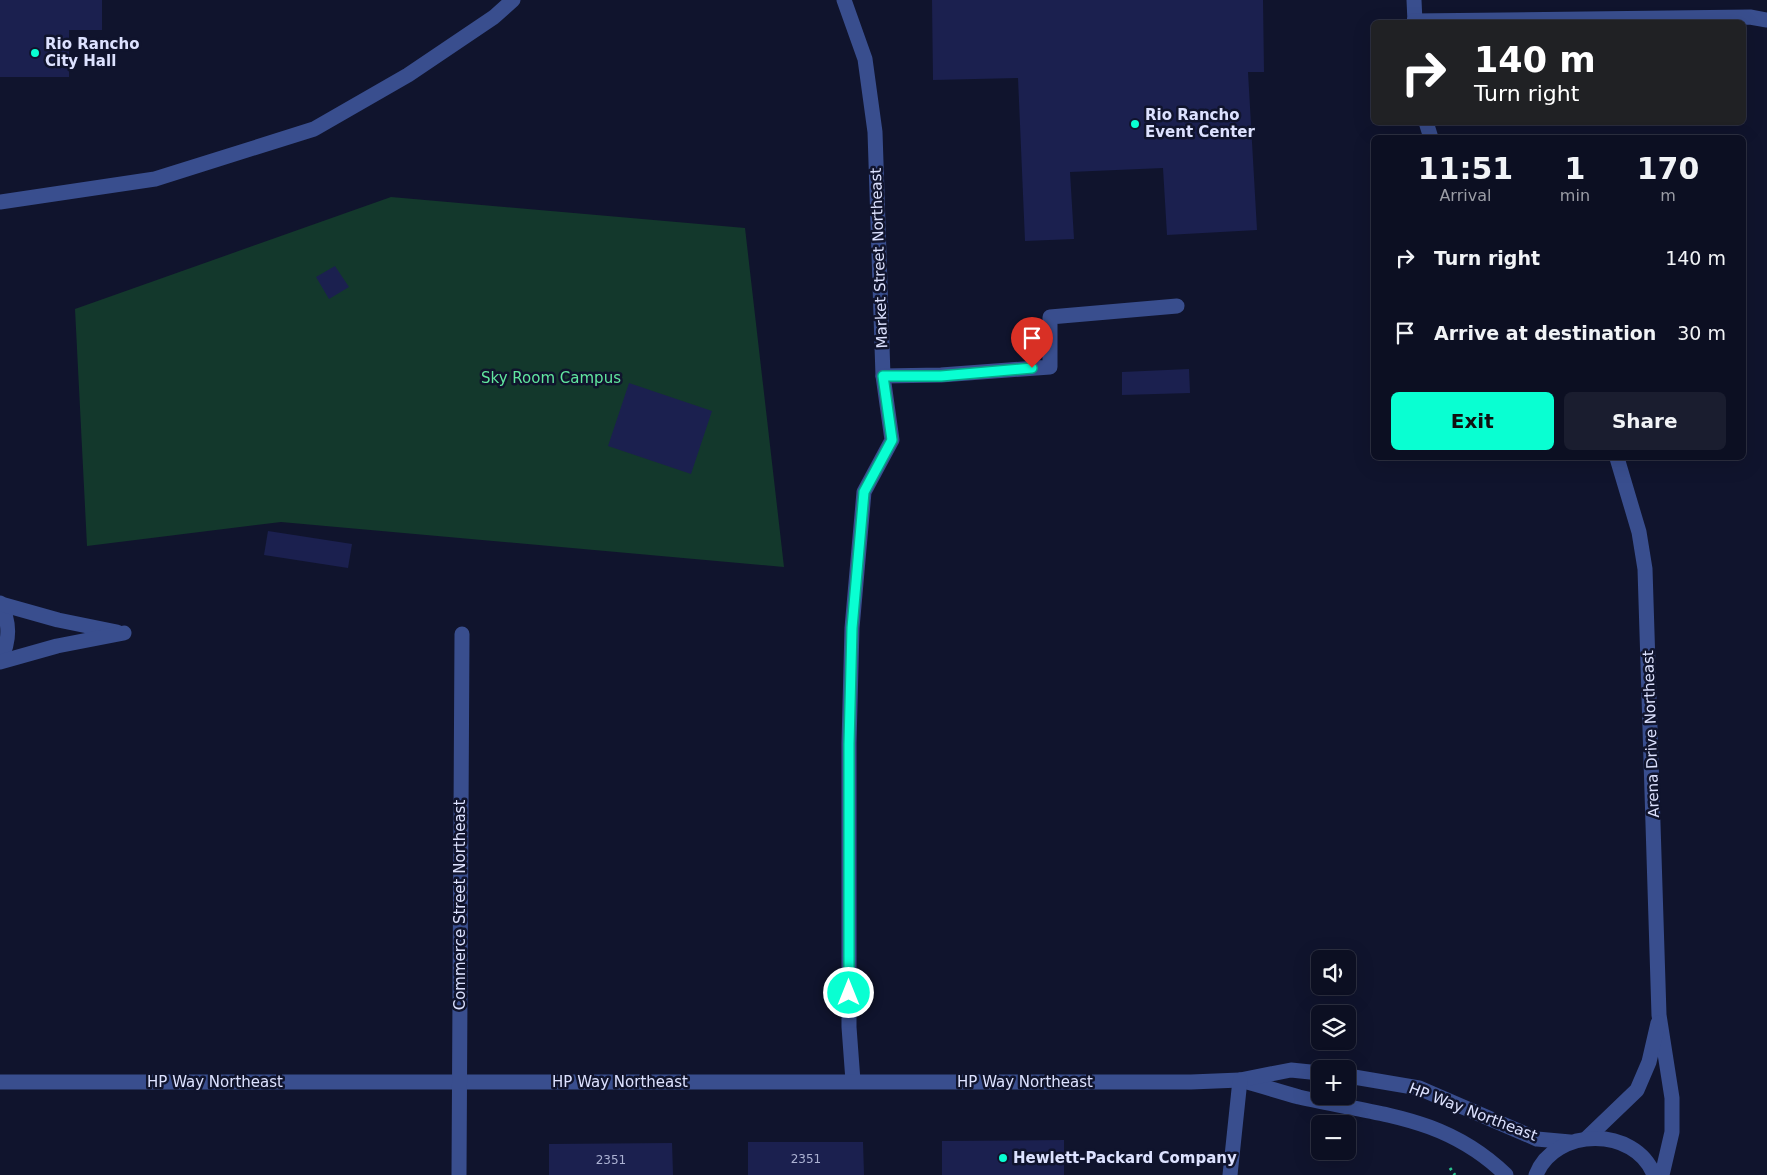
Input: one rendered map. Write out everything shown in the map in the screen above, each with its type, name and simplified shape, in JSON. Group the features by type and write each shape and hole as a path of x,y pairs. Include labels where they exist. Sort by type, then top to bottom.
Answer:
{"street":[{"path":"0,202 155,178 314,129 408,75 494,17 512,0"},
{"name":"Market Street Northeast","path":"844,0 865,59 875,132 883,376 892,440 864,492 852,628 849,744 849,1027 853,1081"},
{"path":"1414,0 1415,20"},
{"path":"1527,20 1750,16 1767,20"},
{"path":"883,376 941,376 1050,367 1050,317 1178,306"},
{"name":"Arena Drive Northeast","path":"1618,460 1639,532 1645,569 1659,1015 1672,1098 1672,1132 1662,1175"},
{"path":"0,604 7,618 9,634 6,649 0,661"},
{"path":"0,604 58,620 124,633 57,646 0,661"},
{"name":"Commerce Street Northeast","path":"460,1175 460,750 462,634"},
{"name":"Arena Drive Northeast","path":"1586,1138 1637,1090 1649,1062 1659,1015"},
{"name":"HP Way Northeast","path":"0,1082 461,1083 853,1081 917,1083 1240,1080 1291,1070 1311,1072"},
{"name":"HP Way Northeast","path":"1356,1077 1418,1088 1537,1139 1570,1142"},
{"path":"1230,1175 1240,1080"},
{"name":"HP Way Northeast","path":"1240,1080 1298,1097 1424,1124 1472,1146 1485,1155 1506,1175"},
{"path":"1536,1175 1551,1154 1570,1142 1586,1138 1606,1139 1624,1145 1640,1156 1654,1175"}],"path":[{"path":"1450,1168 1455,1175"}],"green space":[{"name":"Sky Room Campus","path":"391,197 745,228 784,567 281,522 87,546 75,309"}],"building":[{"name":"Rio Rancho City Hall","path":"0,0 102,0 102,30 69,30 69,77 0,77"},
{"name":"Rio Rancho Event Center","path":"932,0 1263,0 1264,72 1248,72 1257,230 1167,235 1163,168 1070,172 1074,239 1025,241 1018,78 933,80"},
{"path":"335,266 349,287 329,299 316,277"},
{"path":"1189,369 1190,393 1122,395 1122,372"},
{"path":"629,383 712,411 691,474 608,446"},
{"path":"268,531 352,544 348,568 264,555"},
{"name":"Hewlett-Packard Company","path":"1064,1140 1064,1175 942,1175 942,1141"},
{"path":"748,1142 863,1142 864,1175 748,1175"},
{"path":"672,1143 673,1175 549,1175 549,1144"}],"place":[{"name":"Rio Rancho City Hall","path":"35,53"},
{"name":"Rio Rancho Event Center","path":"1135,124"},
{"name":"Hewlett-Packard Company","path":"1003,1158"}],"route":[{"path":"849,993 849,744 852,628 864,492 892,440 883,376 941,376 1032,368"}]}
